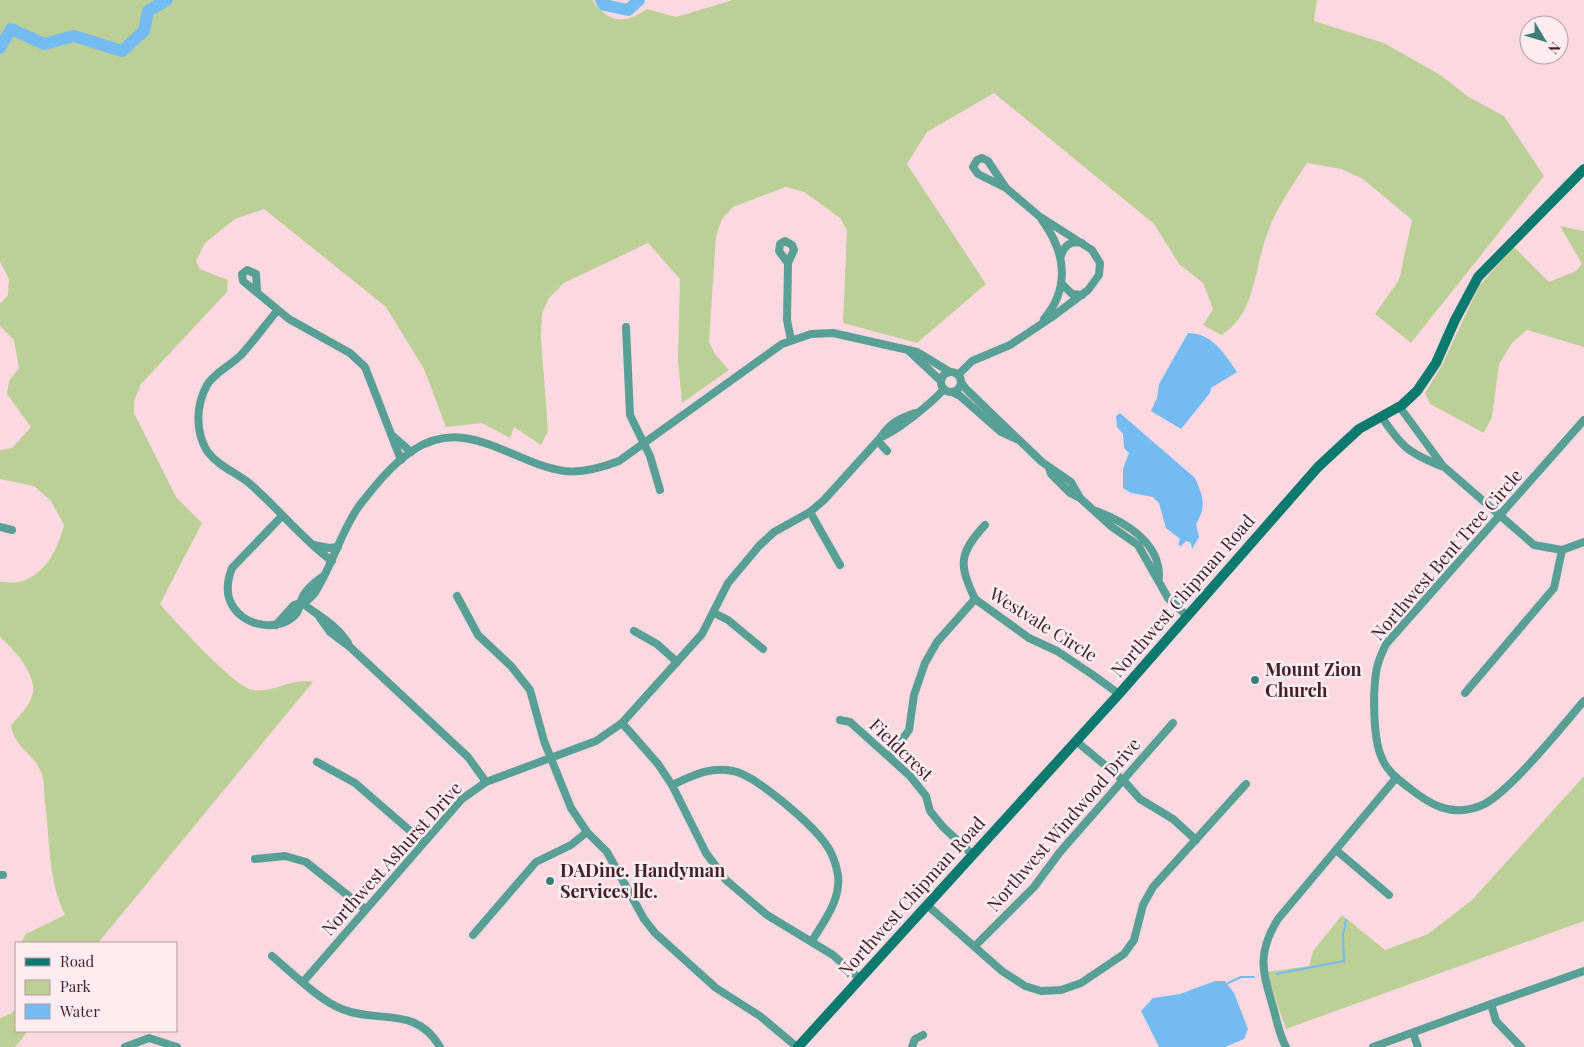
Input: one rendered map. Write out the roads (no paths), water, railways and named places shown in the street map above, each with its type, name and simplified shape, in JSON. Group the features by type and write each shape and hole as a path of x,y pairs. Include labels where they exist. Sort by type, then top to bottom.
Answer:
{"main road":[{"name":"Northwest Chipman Road","path":"798,1047 1119,694 1318,467 1342,442 1410,398 1429,376 1455,320 1478,277 1584,169"}],"street":[{"path":"952,392 959,388 960,378 972,361 1010,345 1082,295 1098,280 1100,270 1096,254 1084,244 1039,216 1006,188"},
{"path":"1039,216 1052,233 1061,256 1062,283 1054,305 1039,325"},
{"path":"1061,256 1064,248 1071,243 1084,244"},
{"path":"788,263 787,320 791,340"},
{"path":"1062,283 1072,294 1082,295"},
{"path":"257,291 277,311 358,359 372,382 381,411 401,460"},
{"path":"277,311 239,356 215,375 207,386 198,417 203,442 211,456 223,467 248,482 332,561"},
{"path":"626,328 628,407 632,423 650,456 660,490"},
{"path":"282,516 237,561 227,584 231,604 240,616 258,624 276,625 285,623 294,616 301,602 314,594 357,510 401,460 426,444 439,440 473,439 503,448 548,467 583,471 602,468 619,460 772,350 791,340 811,334 833,333 923,355 960,378 966,389 1011,430 1016,439"},
{"path":"910,352 943,385 960,396 1001,432 1016,439 1049,468 1056,470 1070,482 1080,498 1094,510 1127,526 1146,542 1156,556 1159,577 1168,598 1187,616"},
{"path":"943,385 944,375 950,372"},
{"name":"Northwest Ashurst Drive","path":"303,982 462,799 486,782 596,741 622,723 702,634 728,583 766,539 810,512 824,500 880,439 886,428 900,418 915,413 930,404 943,385"},
{"path":"1398,406 1443,466 1534,546 1562,550 1584,542"},
{"path":"1381,416 1398,441 1408,450 1443,466"},
{"name":"Northwest Bent Tree Circle","path":"1584,420 1386,644 1379,659 1376,673 1377,742 1384,762 1396,778 1424,800 1438,808 1462,811 1486,804 1503,790 1584,702"},
{"path":"391,434 411,452"},
{"path":"880,439 887,451"},
{"path":"810,512 840,565"},
{"path":"890,756 909,730 914,696 925,663 937,642 975,599 964,574 963,560 966,549 985,525"},
{"path":"0,527 12,530"},
{"path":"314,545 328,548 338,547"},
{"path":"1465,692 1554,588 1562,550"},
{"path":"457,596 478,635 511,666 530,690 544,741 571,808 587,832 607,852 634,905 655,933 716,988 760,1016 798,1047"},
{"name":"Westvale Circle","path":"975,599 1029,638 1057,651 1119,694"},
{"path":"301,602 320,618 330,632 350,647 468,757 486,782"},
{"path":"714,613 728,620 763,649"},
{"path":"634,631 657,644 677,662"},
{"name":"Fieldcrest","path":"840,720 850,722 890,756 918,785 929,801 930,811 943,827 972,854"},
{"path":"622,723 658,764 672,786 706,853 718,872 772,919 812,941 860,979"},
{"name":"Northwest Windwood Drive","path":"975,946 1034,887 1060,852 1173,723"},
{"path":"1076,741 1124,781 1140,799 1173,819 1196,840"},
{"path":"317,762 355,784 423,842"},
{"path":"672,786 713,769 744,773 761,784 821,838 832,853 838,876 832,907 812,941"},
{"path":"1286,1047 1263,974 1264,948 1268,935 1278,918 1396,778"},
{"path":"927,906 1002,971 1024,986 1041,991 1061,990 1081,983 1124,954 1134,940 1143,905 1153,887 1246,784"},
{"path":"472,935 536,862 571,845 587,832"},
{"path":"1336,850 1389,895"},
{"path":"255,859 285,856 306,862 366,909"},
{"path":"272,956 340,1009 356,1013 407,1019 425,1029 440,1047"},
{"path":"1373,1047 1584,971"},
{"path":"1491,1004 1496,1021 1521,1047"},
{"path":"1413,1033 1418,1047"},
{"path":"125,1047 148,1034 177,1047"},
{"path":"912,1047 915,1039 923,1035"}],"water":[{"path":"1188,333 1204,336 1211,340 1222,351 1237,372 1211,388 1210,393 1181,429 1151,411 1157,398 1159,384"},
{"path":"1120,413 1195,478 1202,496 1203,506 1196,524 1199,537 1192,549 1191,543 1186,541 1181,546 1178,545 1180,539 1166,528 1159,503 1153,497 1131,493 1123,488 1123,469 1129,453 1124,448 1123,434 1117,427 1116,416"},
{"path":"1215,981 1225,981 1234,993 1248,1029 1244,1039 1225,1047 1159,1047 1141,1011 1153,998 1180,994"}],"waterway":[{"path":"0,48 11,29 44,44 74,36 122,51 144,31 148,11 167,0"},
{"path":"601,0 604,5 628,10 639,0"},
{"path":"1276,974 1344,961 1343,935 1346,920"},
{"path":"1228,983 1241,977 1254,977"}],"place":[{"name":"Mount Zion Church","path":"1255,680"},
{"name":"DADinc. Handyman Services llc.","path":"550,881"}]}
